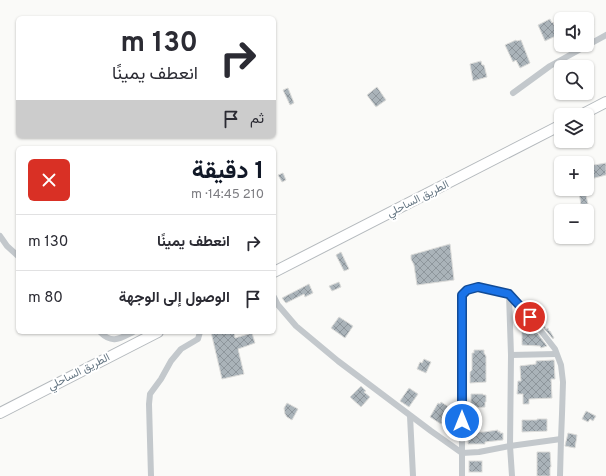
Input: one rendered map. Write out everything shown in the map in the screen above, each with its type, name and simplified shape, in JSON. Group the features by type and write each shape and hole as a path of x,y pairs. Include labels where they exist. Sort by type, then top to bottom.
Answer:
{"highway":[{"path":"594,108 606,102"},
{"name":"الطريق الساحلي","path":"276,271 554,129"},
{"name":"الطريق الساحلي","path":"0,413 154,334"}],"street":[{"path":"513,93 550,66 606,35"},
{"path":"0,236 7,246 16,254"},
{"path":"462,476 462,295 467,290 478,287 509,294 530,317 554,349 561,365 563,382 560,476"},
{"path":"509,294 511,356 510,446 512,476"},
{"path":"276,301 296,326 338,361 410,416 462,452 479,452 561,439"},
{"path":"102,334 109,339 114,340 129,334"},
{"path":"151,476 150,394 161,379 171,361 181,350 198,339 199,334"},
{"path":"511,356 556,354"},
{"path":"410,416 413,476"}],"building":[{"path":"550,19 554,25 554,37 545,41 538,25"},
{"path":"516,40 521,40 530,63 520,68 516,60 513,62 505,45"},
{"path":"481,61 482,65 484,65 487,77 473,81 470,64"},
{"path":"377,87 386,100 376,107 367,95"},
{"path":"288,88 294,103 290,105 283,90"},
{"path":"606,163 606,175 594,178 594,165"},
{"path":"283,173 286,180 282,182 278,175"},
{"path":"580,196 586,196 588,204 581,204"},
{"path":"450,244 454,280 417,285 411,255"},
{"path":"341,252 349,269 344,271 336,255"},
{"path":"339,282 341,287 332,291 329,286"},
{"path":"309,284 313,293 305,297 304,294 286,303 282,298"},
{"path":"339,317 353,326 345,338 331,328"},
{"path":"544,325 546,329 548,328 550,331 554,338 553,339 542,326"},
{"path":"535,330 547,346 541,348 540,346 522,345 522,331"},
{"path":"211,334 234,334 235,338 252,334 255,343 238,349 244,374 222,379"},
{"path":"474,350 484,350 486,356 486,382 470,383 472,353 474,353"},
{"path":"424,359 431,362 426,373 417,369 420,362 422,363"},
{"path":"554,360 555,379 551,379 552,398 529,399 529,404 523,404 523,394 517,394 518,381 521,381 520,366 536,364 536,361"},
{"path":"361,386 366,391 364,392 370,397 361,407 350,397"},
{"path":"409,388 418,394 409,407 400,401"},
{"path":"471,394 486,395 485,407 471,408"},
{"path":"441,402 450,408 448,410 450,412 441,424 430,417 438,403 440,404"},
{"path":"287,403 298,409 292,420 285,414 284,408"},
{"path":"586,411 596,416 593,421 590,419 588,422 582,419"},
{"path":"547,419 547,431 522,432 522,420"},
{"path":"498,430 498,432 500,431 500,433 503,433 503,440 485,442 485,444 468,444 468,432"},
{"path":"568,433 577,435 575,448 565,446"},
{"path":"537,452 550,452 550,476 537,476"},
{"path":"469,461 482,461 482,472 469,472"}],"route":[{"path":"462,421 463,293 467,290 478,287 509,294 530,317"}]}
